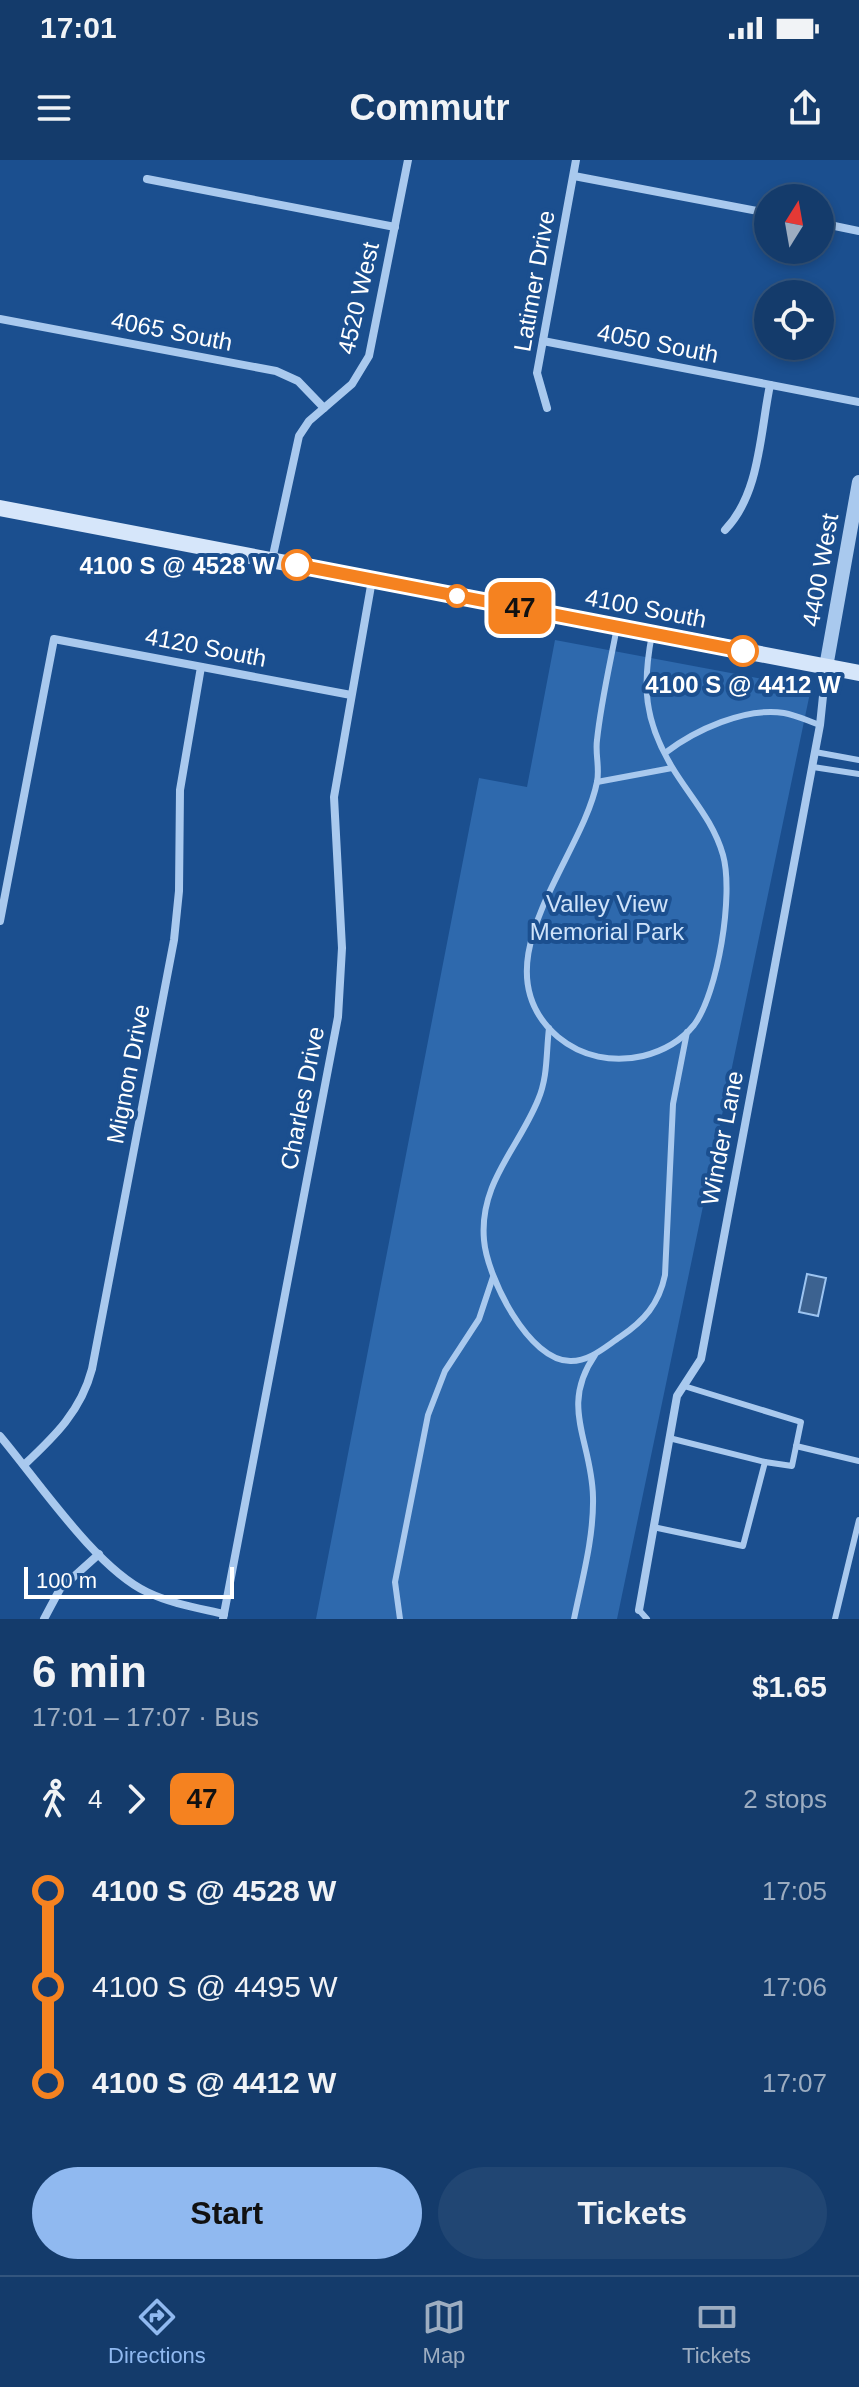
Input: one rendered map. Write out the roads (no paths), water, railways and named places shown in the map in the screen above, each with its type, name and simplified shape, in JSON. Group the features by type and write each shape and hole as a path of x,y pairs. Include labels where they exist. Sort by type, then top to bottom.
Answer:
{"main road":[{"name":"4100 South","path":"0,508 859,673"}],"street":[{"name":"4520 West","path":"272,560 295,445 303,428 352,384 369,356 408,160"},
{"name":"Latimer Drive","path":"547,408 537,380 576,160"},
{"path":"574,176 754,210"},
{"path":"147,179 395,227"},
{"path":"834,226 859,231"},
{"name":"4065 South","path":"0,319 276,371 298,381 324,408"},
{"name":"4050 South","path":"543,341 859,402"},
{"path":"725,530 740,515 748,496 770,385"},
{"name":"4400 West","path":"826,667 859,482"},
{"name":"Charles Drive","path":"224,1616 338,1017 342,948 334,797 372,580"},
{"name":"4120 South","path":"0,921 54,639 351,695"},
{"name":"Mignon Drive","path":"24,1465 66,1424 81,1401 92,1369 174,940 179,891 181,781 201,667"},
{"name":"Winder Lane","path":"639,1610 677,1396 701,1359 813,767 826,667"},
{"path":"0,1436 99,1554 123,1577 147,1592 224,1616"},
{"path":"44,1619 60,1589 99,1554"}],"lane":[{"path":"617,627 596,742 597,782 528,949 528,984 536,1008 549,1028 584,1053 621,1060 661,1050 687,1032 700,1016 710,990 725,908 727,876 714,830 672,768 645,695 652,633"},
{"path":"665,753 703,729 750,716 784,713 820,725"},
{"path":"815,752 859,760"},
{"path":"813,767 859,774"},
{"path":"597,782 672,768"},
{"path":"549,1028 547,1063 540,1096 499,1169 486,1202 484,1242 493,1277 540,1351 570,1361 596,1354"},
{"path":"574,1619 593,1497 577,1399 584,1372 596,1354 644,1319 663,1285 673,1104 687,1032"},
{"path":"400,1619 395,1582 428,1415 445,1371 479,1319 493,1277"},
{"path":"669,1438 792,1466 801,1422 684,1386"},
{"path":"796,1446 859,1461"},
{"path":"653,1527 743,1546 765,1462"},
{"path":"835,1619 859,1520"},
{"path":"639,1610 647,1619"}],"place":[{"name":"4100 S @ 4528 W","path":"297,565"},
{"name":"4100 S @ 4412 W","path":"743,651"}],"park label":[{"name":"Valley View Memorial Park","path":"607,917"}]}
